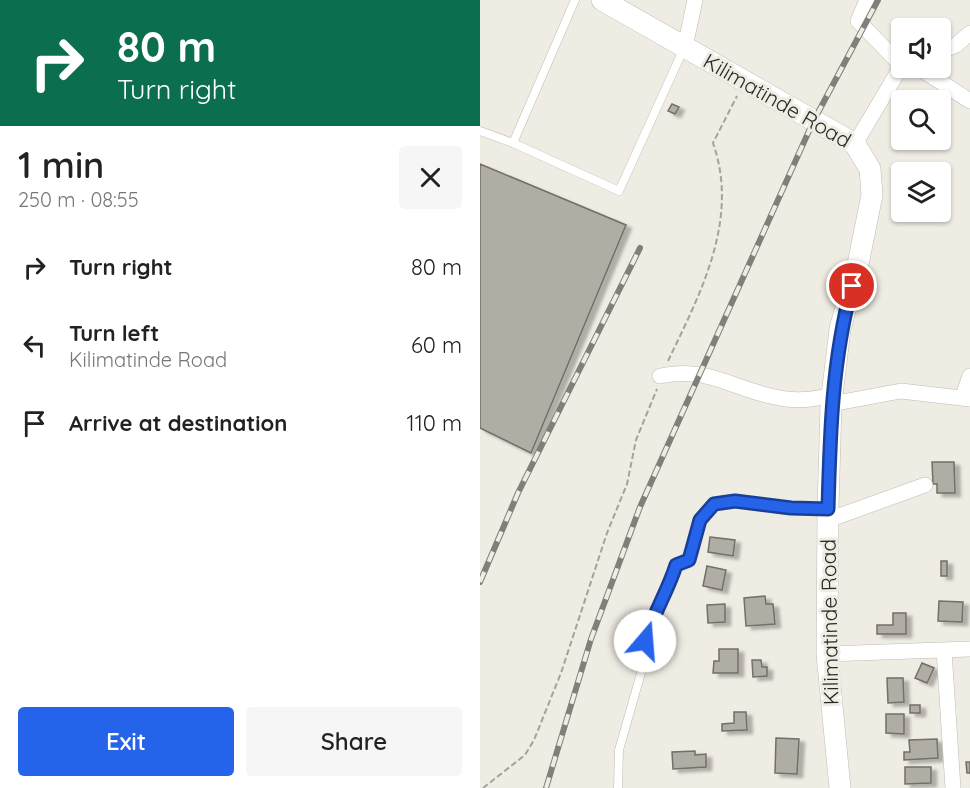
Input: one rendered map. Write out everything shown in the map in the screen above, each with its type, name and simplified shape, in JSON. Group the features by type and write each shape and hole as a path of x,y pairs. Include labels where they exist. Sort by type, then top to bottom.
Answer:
{"main road":[{"name":"Kilimatinde Road","path":"602,0 855,144 870,169 872,195 858,264 840,329 831,400 827,654 840,788"}],"street":[{"path":"685,46 695,0"},
{"path":"867,0 858,21 891,55"},
{"path":"951,47 970,33"},
{"path":"855,144 893,78"},
{"path":"934,78 970,101"},
{"path":"660,376 681,372 702,373 785,399 831,400 901,390 967,398 970,376"},
{"path":"828,515 925,485"},
{"path":"827,654 970,649"},
{"path":"944,650 953,788"}],"lane":[{"path":"513,142 575,0"},
{"path":"480,131 513,142 619,191 685,46"},
{"path":"618,788 619,750 644,666 645,641 651,622 676,565 689,560 700,520 706,510 723,501 828,515"}],"path":[{"path":"483,788 525,754 534,740 561,673 607,533 627,484 636,440 653,402 660,376 697,301 716,246 722,207 719,168 713,143 745,82"}],"building":[{"path":"672,104 679,107 675,114 668,111"},
{"path":"480,164 626,225 531,453 480,428"},
{"path":"932,462 954,462 955,493 937,493 937,484 933,484"},
{"path":"710,537 735,540 733,556 708,552"},
{"path":"941,561 947,561 947,576 941,576"},
{"path":"707,566 726,570 722,590 703,586"},
{"path":"765,596 766,604 773,604 775,624 746,626 744,598"},
{"path":"939,601 963,602 962,622 938,621"},
{"path":"725,604 725,622 708,623 707,605"},
{"path":"893,613 906,613 906,634 877,634 877,625 893,625"},
{"path":"719,649 738,649 738,673 713,673 714,661 719,661"},
{"path":"752,660 761,660 762,667 767,667 767,676 753,677"},
{"path":"922,663 934,668 927,683 915,678"},
{"path":"887,678 903,678 904,702 888,703"},
{"path":"910,705 920,705 920,713 910,713"},
{"path":"734,712 746,712 747,730 722,731 722,724 734,723"},
{"path":"886,714 904,714 904,734 886,733"},
{"path":"776,738 799,739 797,774 775,773"},
{"path":"937,739 938,758 904,760 904,752 910,752 909,740"},
{"path":"695,751 695,755 706,754 706,767 673,769 672,752"},
{"path":"966,762 970,762 970,773 967,773"},
{"path":"905,767 931,767 931,783 905,784"}],"railway":[{"path":"546,788 591,639 640,507 813,122 878,0"},
{"path":"480,582 518,493 640,248"}],"route":[{"path":"645,641 658,602 671,582 676,565 689,560 700,520 706,510 714,504 735,501 763,506 828,509 831,404 840,329 852,286"}]}
